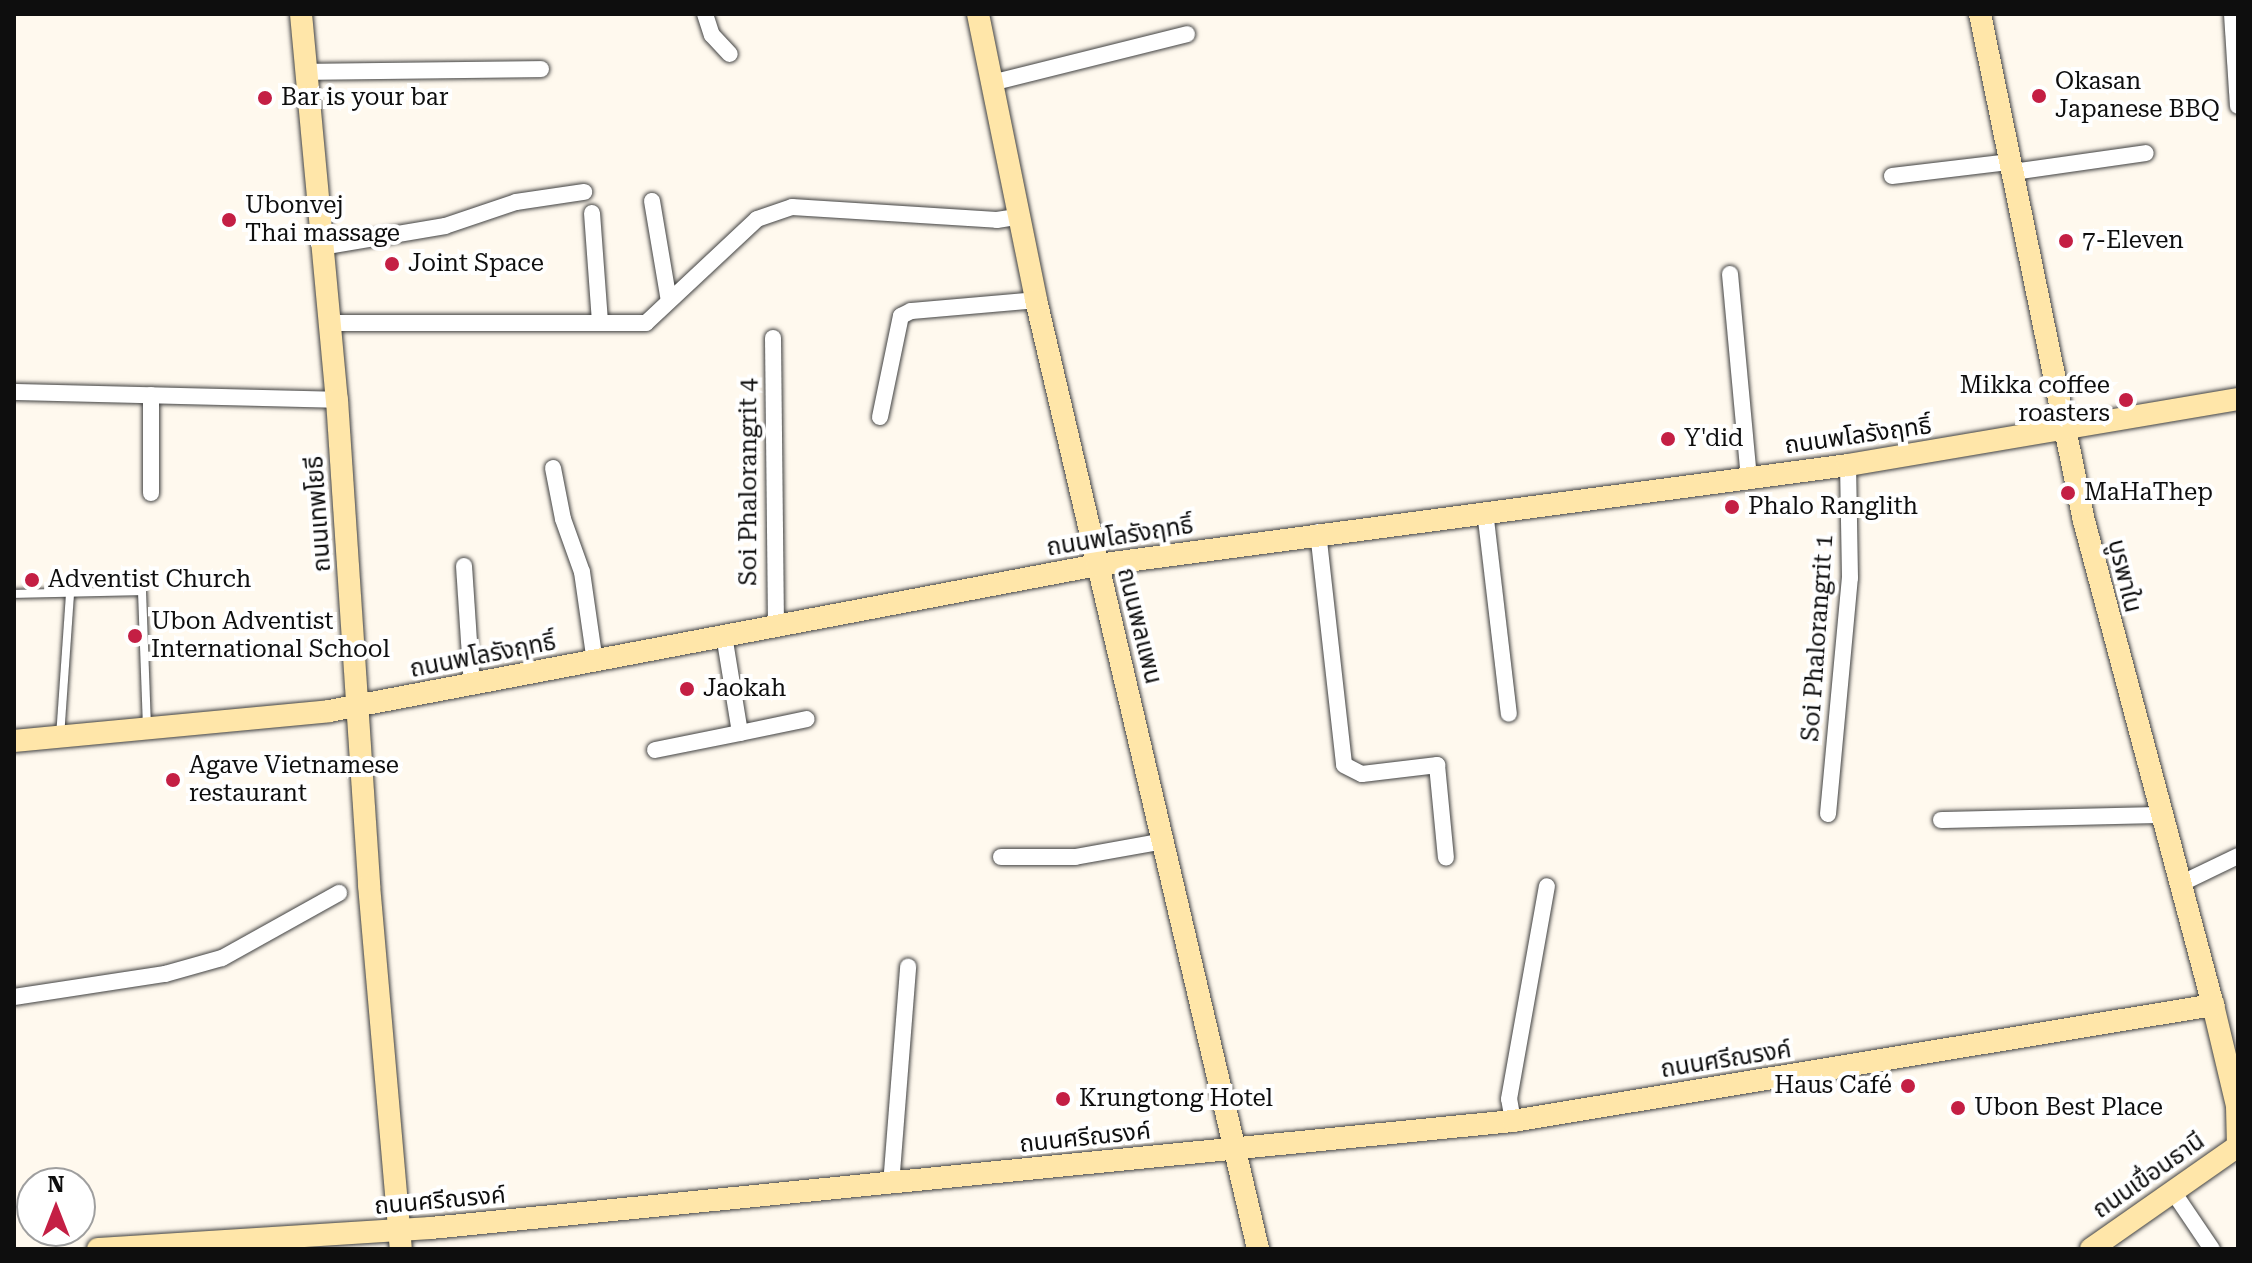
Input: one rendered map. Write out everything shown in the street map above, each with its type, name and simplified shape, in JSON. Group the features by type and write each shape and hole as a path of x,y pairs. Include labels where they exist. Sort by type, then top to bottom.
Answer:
{"street":[{"name":"ถนนเทพโยธี","path":"301,14 337,400 399,1240"},
{"path":"705,14 712,35 730,54"},
{"name":"ถนนพลแพน","path":"978,14 1017,217 1258,1249"},
{"name":"บูรพาใน","path":"1980,14 2065,431 2112,637 2213,1005 2237,1106 2238,1146"},
{"path":"2232,14 2238,106"},
{"path":"991,83 1187,34"},
{"path":"305,72 541,69"},
{"path":"1892,176 2146,153"},
{"path":"321,247 445,226 516,202 584,192"},
{"path":"652,201 669,301"},
{"path":"329,323 646,323 757,219 792,207 997,220 1017,217"},
{"path":"592,213 600,323"},
{"path":"1730,274 1749,477"},
{"path":"880,417 901,316 1036,300"},
{"name":"Soi Phalorangrit 4","path":"773,338 776,626"},
{"path":"14,392 337,400"},
{"path":"151,395 151,493"},
{"name":"ถนนพโลรังฤทธิ์","path":"14,741 148,732 358,706 1097,565 1318,532 1848,465 2065,431 2238,399"},
{"name":"Soi Phalorangrit 1","path":"1828,814 1850,578 1848,465"},
{"path":"553,468 563,519 582,572 595,662"},
{"path":"1485,511 1509,714"},
{"path":"1318,532 1344,765 1362,774 1437,765 1446,858"},
{"path":"464,566 472,685"},
{"path":"724,635 740,733"},
{"path":"655,750 807,719"},
{"path":"1941,820 2161,815"},
{"path":"1001,857 1075,857 1164,841"},
{"path":"2182,883 2238,856"},
{"path":"1513,1121 1509,1099 1547,886"},
{"path":"14,997 165,974 222,958 339,893"},
{"path":"891,1185 908,967"},
{"name":"ถนนศรีณรงค์","path":"98,1249 399,1240 891,1185 1513,1121 2213,1005"},
{"name":"ถนนเขื่อนธานี","path":"2091,1249 2238,1146"},
{"path":"2172,1190 2212,1249"}],"lane":[{"path":"14,594 142,591 148,732"},
{"path":"60,738 70,594"}],"place":[{"name":"Okasan Japanese BBQ","path":"2039,96"},
{"name":"Bar is your bar","path":"265,98"},
{"name":"Ubonvej Thai massage","path":"229,220"},
{"name":"7-Eleven","path":"2066,241"},
{"name":"Joint Space","path":"392,264"},
{"name":"Mikka coffee roasters","path":"2126,400"},
{"name":"Y'did","path":"1668,439"},
{"name":"MaHaThep","path":"2068,493"},
{"name":"Phalo Ranglith","path":"1732,507"},
{"name":"Adventist Church","path":"32,580"},
{"name":"Ubon Adventist International School","path":"135,636"},
{"name":"Jaokah","path":"687,689"},
{"name":"Agave Vietnamese restaurant","path":"173,780"},
{"name":"Haus Café","path":"1908,1086"},
{"name":"Krungtong Hotel","path":"1063,1099"},
{"name":"Ubon Best Place","path":"1958,1108"}]}
